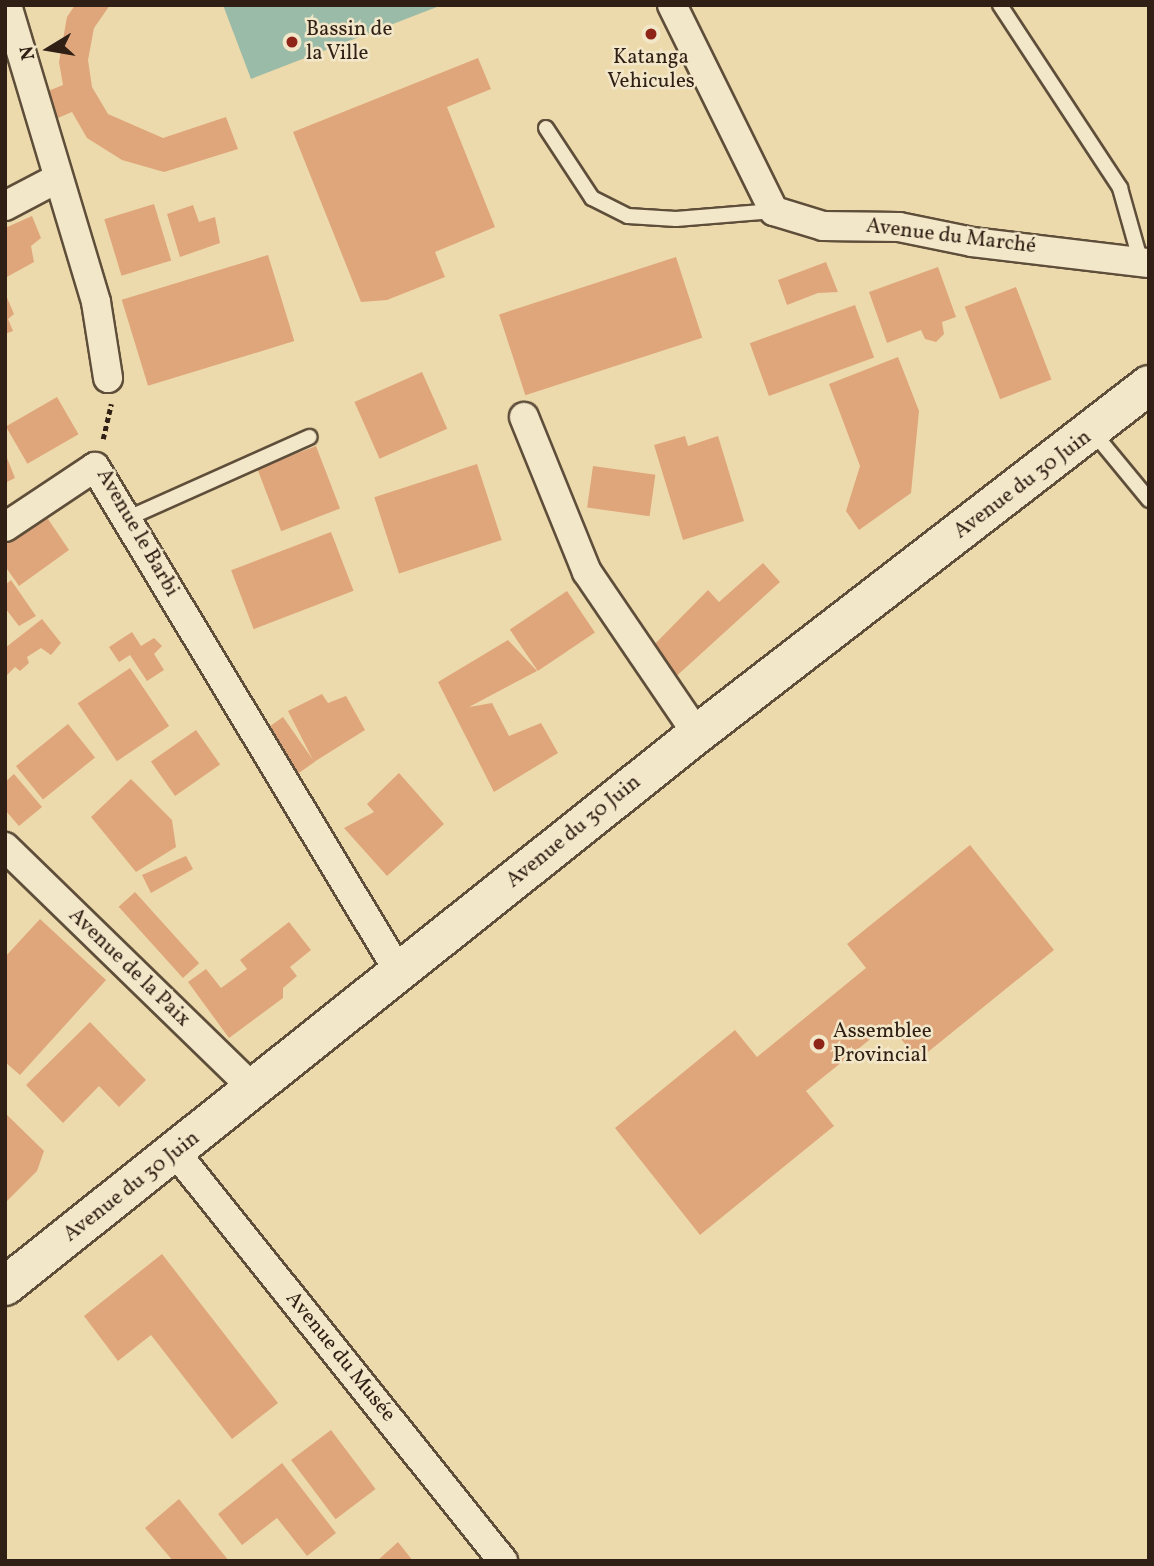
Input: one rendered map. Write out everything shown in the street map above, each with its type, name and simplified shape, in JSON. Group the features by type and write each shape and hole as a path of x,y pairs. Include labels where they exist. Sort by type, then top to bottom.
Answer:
{"street":[{"path":"7,5 96,302 108,378"},
{"path":"673,5 774,211"},
{"path":"5,206 58,178"},
{"name":"Avenue du Marché","path":"774,211 823,226 899,227 972,242 1144,261"},
{"name":"Avenue du 30 Juin","path":"8,1278 176,1153 697,734 1093,432 1149,385"},
{"path":"524,416 587,572 697,734"},
{"path":"5,527 95,467"},
{"name":"Avenue le Barbi","path":"95,467 399,972"},
{"name":"Avenue de la Paix","path":"5,847 254,1089"},
{"name":"Avenue du Musée","path":"176,1153 503,1561"}],"lane":[{"path":"1000,5 1120,188 1144,261"},
{"path":"546,128 592,198 628,216 676,219 774,211"},
{"path":"1093,432 1149,500"},
{"path":"126,519 309,437"}],"path":[{"name":"Avenue le Barbi","path":"95,467 110,404 108,378"}],"shaded area":[{"name":"Bassin de la Ville","path":"223,5 442,5 251,79"}],"building":[{"path":"75,5 110,5 94,28 88,60 92,87 108,114 163,138 226,117 238,149 164,172 122,160 87,138 72,112 53,120 43,93 63,85 59,62 67,17"},
{"path":"478,58 491,89 447,107 495,227 435,252 445,277 387,300 361,302 293,132"},
{"path":"154,204 171,260 122,276 104,219"},
{"path":"193,205 199,222 215,217 220,243 180,257 167,214"},
{"path":"32,216 41,238 31,246 34,262 5,278 5,228"},
{"path":"268,255 294,341 148,386 122,300"},
{"path":"676,257 702,338 525,395 499,314"},
{"path":"826,262 838,292 818,293 787,305 778,280"},
{"path":"938,267 956,317 942,322 944,334 936,342 925,339 921,330 887,343 869,292"},
{"path":"1016,287 1051,379 1000,399 965,307"},
{"path":"5,293 14,314 8,319 13,331 5,334"},
{"path":"855,305 874,358 769,396 750,343"},
{"path":"898,357 919,411 911,493 859,530 846,511 860,466 829,384"},
{"path":"422,372 447,429 380,459 354,402"},
{"path":"57,397 78,434 27,464 6,426"},
{"path":"685,436 688,446 718,436 744,521 683,540 654,445"},
{"path":"316,446 340,509 281,531 257,469"},
{"path":"5,453 15,478 5,483"},
{"path":"477,464 502,540 399,573 374,497"},
{"path":"593,466 655,475 650,516 587,508"},
{"path":"46,516 69,550 19,586 5,566 5,545"},
{"path":"331,532 354,591 254,629 231,570"},
{"path":"763,563 780,582 671,681 646,653 708,590 719,602"},
{"path":"11,580 36,616 19,626 5,608 5,585"},
{"path":"567,591 595,632 538,671 510,630"},
{"path":"42,619 61,643 51,655 41,648 27,657 29,663 20,671 15,667 5,677 5,648"},
{"path":"132,632 141,646 154,638 162,646 154,654 164,670 147,681 130,655 119,662 109,647"},
{"path":"508,640 537,671 469,707 492,703 509,736 541,723 558,753 494,792 438,682"},
{"path":"130,668 169,726 117,761 78,703"},
{"path":"322,694 328,703 346,696 365,730 314,762 288,711"},
{"path":"283,717 315,762 298,774 267,728"},
{"path":"68,724 95,757 43,800 16,766"},
{"path":"196,730 220,764 175,796 151,762"},
{"path":"399,773 444,824 387,876 344,828 374,812 367,804"},
{"path":"14,774 42,807 19,826 5,810 5,782"},
{"path":"131,779 172,820 176,847 136,872 91,817"},
{"name":"Assemblee Provincial","path":"970,845 1054,950 918,1060 889,1024 806,1091 834,1126 700,1235 615,1128 735,1030 757,1057 866,968 847,944"},
{"path":"186,856 193,869 151,893 142,875"},
{"path":"135,892 199,963 183,978 119,907"},
{"path":"40,919 106,980 20,1075 5,1062 5,957"},
{"path":"289,922 311,950 290,967 297,976 283,988 283,998 229,1038 188,982 206,969 221,988 247,969 240,960"},
{"path":"90,1022 146,1080 119,1107 99,1086 63,1123 26,1085"},
{"path":"5,1113 44,1151 37,1171 5,1203"},
{"path":"162,1254 278,1403 232,1439 151,1335 118,1361 84,1316"},
{"path":"331,1430 376,1489 336,1519 291,1460"},
{"path":"282,1463 336,1533 307,1556 277,1518 242,1545 218,1514"},
{"path":"179,1499 229,1561 173,1561 145,1528"},
{"path":"398,1542 413,1561 377,1561"}],"place":[{"name":"Katanga Vehicules","path":"651,34"},
{"name":"Bassin de la Ville","path":"292,42"},
{"name":"Assemblee Provincial","path":"819,1044"}]}
